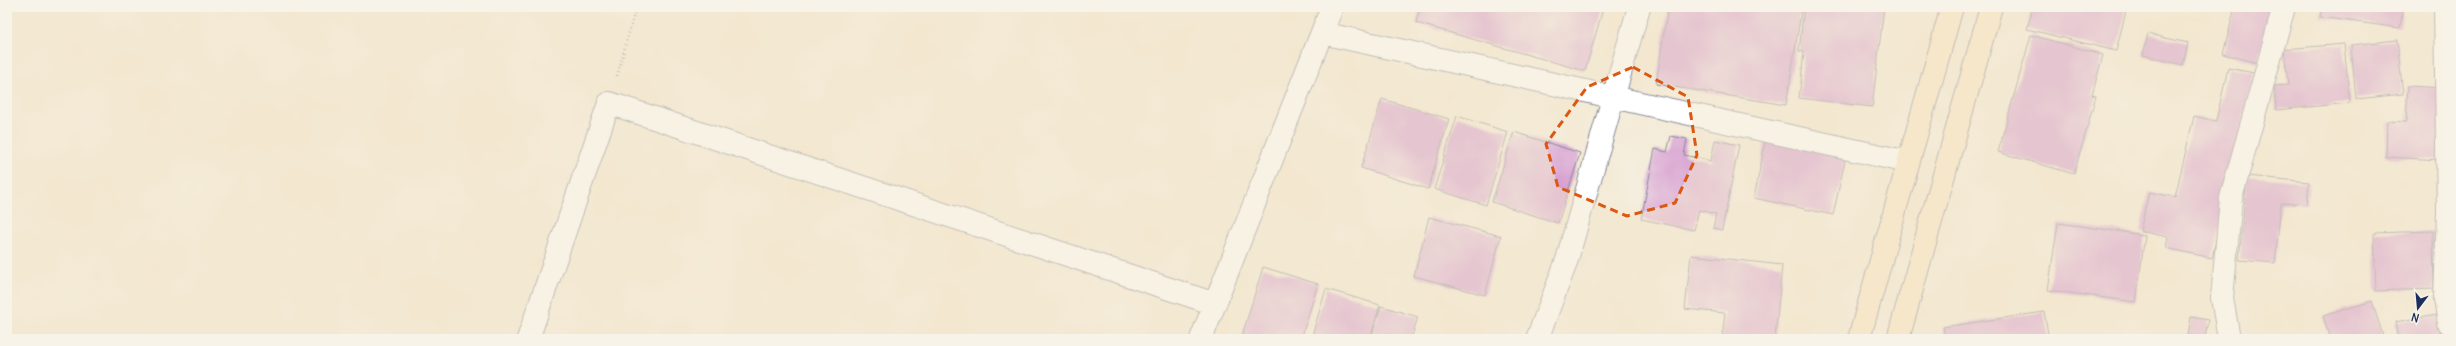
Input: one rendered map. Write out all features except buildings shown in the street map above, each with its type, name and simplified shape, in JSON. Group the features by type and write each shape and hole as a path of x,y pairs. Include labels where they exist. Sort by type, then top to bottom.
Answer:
{"street":[{"path":"1201,339 1332,7"},
{"path":"1538,339 1566,263 1639,7"},
{"path":"1858,339 1952,7"},
{"path":"1898,339 1992,7"},
{"path":"2229,339 2222,298 2231,198 2284,7"},
{"path":"2445,7 2448,211 2445,299 2449,323"},
{"path":"1322,33 1908,162"},
{"path":"528,339 609,103 1215,304"}],"path":[{"path":"609,103 636,7"}],"highlighted area":[{"path":"1633,67 1688,97 1697,155 1675,203 1627,216 1558,187 1546,144 1587,87"}]}
